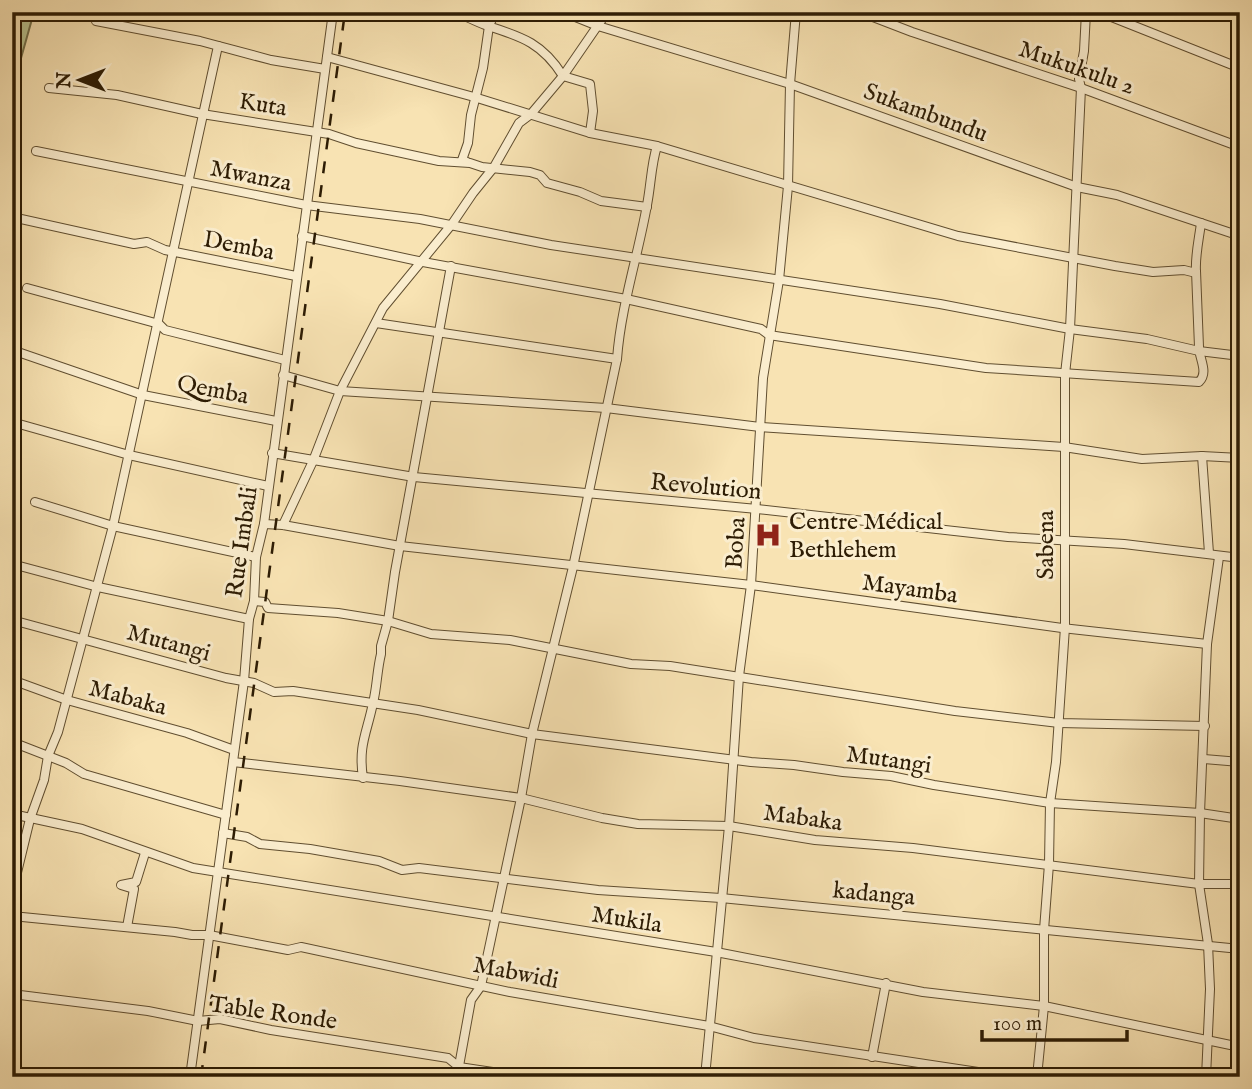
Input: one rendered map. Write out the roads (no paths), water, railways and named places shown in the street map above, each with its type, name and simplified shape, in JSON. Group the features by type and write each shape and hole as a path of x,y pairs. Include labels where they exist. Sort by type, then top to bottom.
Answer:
{"street":[{"path":"452,12 530,41 552,58 563,76 590,85 593,111 590,133"},
{"path":"470,163 462,160 468,143 474,97 483,68 489,26 495,12"},
{"name":"Sukambundu","path":"563,12 598,26 790,84 1077,187 1117,195 1240,236"},
{"path":"283,525 313,461 340,391 383,308 452,224 494,167 519,123 531,114 563,76 607,12"},
{"name":"Boba","path":"705,1077 729,826 739,676 751,586 760,427 788,186 790,84 796,12"},
{"name":"Mukukulu 2","path":"860,12 1082,88 1240,147"},
{"name":"Sabena","path":"1037,1077 1044,1006 1044,930 1050,803 1059,723 1065,627 1065,374 1070,329 1082,88 1079,79 1086,12"},
{"path":"1099,12 1240,68"},
{"name":"Rue Imbali","path":"190,1077 244,681 249,619 254,601 256,557 264,524 332,13"},
{"path":"96,20 271,60 325,69"},
{"path":"12,893 17,847 44,780 48,756 67,700 113,526 218,46"},
{"path":"327,57 474,97 590,133 657,146 958,236 1153,272 1184,270 1196,273"},
{"name":"Kuta","path":"49,88 117,95 202,114 317,132 356,144 439,161 470,163 540,175 547,183 601,201 647,207"},
{"path":"458,1072 471,999 481,986 522,798 532,734 573,567 617,359 626,299 647,207 652,160 657,146"},
{"name":"Mwanza","path":"36,152 306,205 346,208 452,224 551,245 940,304 1070,329 1147,339 1199,351 1240,356"},
{"name":"Demba","path":"12,217 134,244 147,242 174,252 296,276"},
{"path":"302,236 423,262 626,299 761,329 769,335 979,367 1199,382 1203,377 1204,365 1199,351 1196,273 1201,223"},
{"path":"363,778 360,760 362,739 373,704 382,654 380,646 388,621 451,266"},
{"path":"27,288 159,324 165,330 285,360"},
{"path":"376,323 617,359"},
{"name":"Qemba","path":"12,350 143,395 276,421"},
{"path":"283,375 340,391 606,408 760,427 1064,447 1142,459 1202,456 1240,458"},
{"path":"12,422 129,455 268,486"},
{"name":"Revolution","path":"272,453 414,477 1240,558"},
{"path":"1202,456 1209,553"},
{"path":"35,502 113,526 256,557"},
{"name":"Mayamba","path":"264,524 400,546 751,586 1207,644"},
{"path":"1206,1077 1210,989 1208,944 1199,884 1200,813 1207,644 1219,556"},
{"path":"12,564 98,587 249,619"},
{"path":"254,601 265,602 268,608 338,613 388,621 431,634 510,640 631,664 670,666 739,676 955,711 1059,723 1205,726"},
{"name":"Mutangi","path":"12,620 254,683 274,692 293,691 418,710 532,734 733,760 891,776 1050,803 1200,813 1240,819"},
{"name":"Mabaka","path":"12,680 67,700 187,733 234,750"},
{"path":"12,742 66,763 84,774 226,815"},
{"path":"1204,759 1240,762"},
{"name":"Mabaka","path":"233,762 522,798 638,824 729,826 815,840 913,848 1199,884 1240,884"},
{"name":"Mukila","path":"12,814 72,826 145,853 218,873 716,952 923,992 1044,1006 1240,1047"},
{"name":"kadanga","path":"223,833 247,836 260,844 310,849 379,861 401,870 419,868 598,890 721,898 996,923 1240,949"},
{"path":"127,927 134,889 121,885 136,882 145,853"},
{"name":"Mabwidi","path":"12,916 192,935 209,934 288,950 301,947 481,986 709,1026 754,1038 1011,1077"},
{"path":"872,1057 886,984"},
{"name":"Table Ronde","path":"12,994 148,1011 198,1021 220,1019 271,1030 448,1058 458,1072 526,1077"},
{"path":"12,1071 68,1077"}],"railway":[{"path":"201,1077 345,12"}],"place":[{"name":"Centre Médical Bethlehem","path":"768,535"}]}
